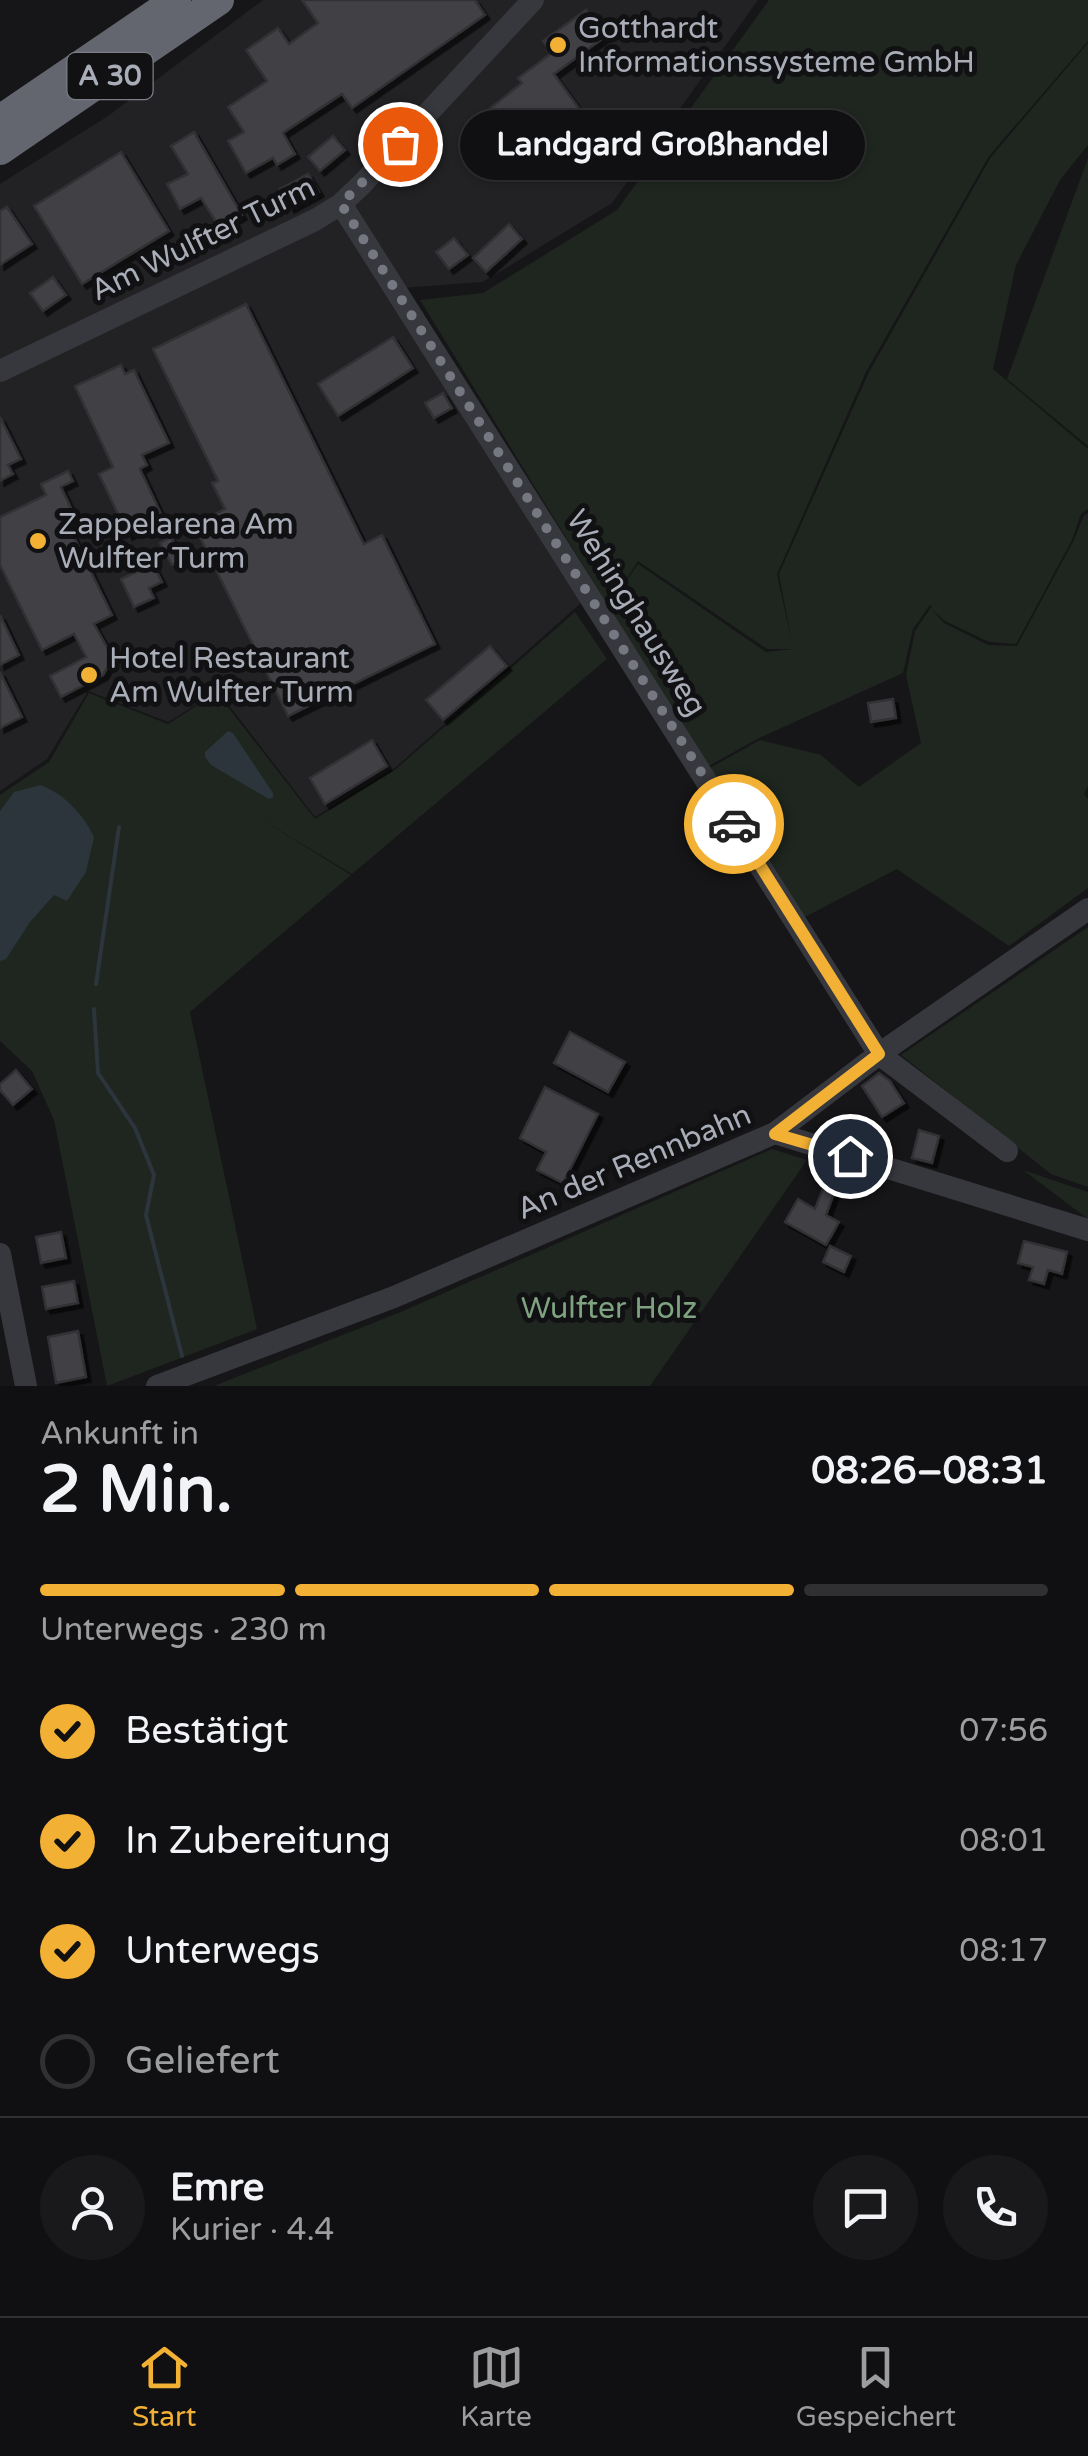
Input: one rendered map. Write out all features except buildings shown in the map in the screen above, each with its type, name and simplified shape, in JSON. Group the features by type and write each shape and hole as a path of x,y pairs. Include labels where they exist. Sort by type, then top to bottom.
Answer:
{"highway":[{"name":"A 30","path":"0,120 176,0"},
{"name":"A 30","path":"0,150 220,0"},
{"path":"0,99 80,67"}],"street":[{"name":"Am Wulfter Turm","path":"0,371 341,204 533,0"},
{"name":"Wehinghausweg","path":"341,204 879,1054"},
{"name":"An der Rennbahn","path":"157,1386 394,1297 775,1134 879,1054 1088,909"},
{"path":"879,1054 1006,1151"},
{"path":"775,1134 1088,1230"},
{"path":"0,1254 26,1386"}],"shaded area":[{"path":"263,0 758,0 612,203 483,282 387,289 582,602 396,767 315,817 218,691 168,722 88,691 47,759 0,791 0,184 108,116"},
{"path":"228,731 233,733 273,797 269,799 211,765 205,757 205,752"},
{"path":"41,785 72,806 94,837 86,872 67,901 54,895 6,959 0,961 0,811 14,792"}],"green space":[{"path":"769,0 1088,0 1088,41 989,156 866,372 777,574 792,644 779,574 869,372 991,157 1088,43 1088,145 1060,180 1016,265 993,369 1088,449 1088,509 1081,514 1072,540 1016,644 989,642 945,621 932,609 944,623 988,645 1017,646 1088,513 1088,786 1084,794 1088,799 1088,888 1009,946 897,869 801,919 708,769 760,740 821,755 859,787 921,743 906,675 915,631 932,606 913,629 903,673 759,738 707,767 420,300 483,293 617,210","holes":["638,561 767,649 793,649 766,652 638,564 611,604"]},
{"path":"1088,158 1088,446 1007,379"},
{"path":"575,612 607,659 352,874 259,818 351,875 190,1012 257,1329 107,1386 54,1120 32,1071 0,1041 0,795 49,762 89,693 168,724 217,693 315,819 396,769"},
{"path":"1088,927 1088,1187 1051,1174 901,1055"},
{"name":"Wulfter Holz","path":"772,1149 807,1160 650,1386 214,1386 403,1311"},
{"path":"1023,1170 1088,1192 1088,1219"}],"waterway":[{"path":"96,984 119,827"},
{"path":"94,1009 98,1073 135,1128 154,1175 146,1215 182,1356"}],"way so far":[{"path":"400,144 341,204 734,824"}],"place":[{"name":"Gotthardt Informationssysteme GmbH","path":"558,45"},
{"name":"Landgard Großhandel","path":"400,144"},
{"name":"Zappelarena Am Wulfter Turm","path":"38,541"},
{"name":"Hotel Restaurant Am Wulfter Turm","path":"89,675"}],"route":[{"path":"734,824 879,1054 775,1134 850,1156"}]}
